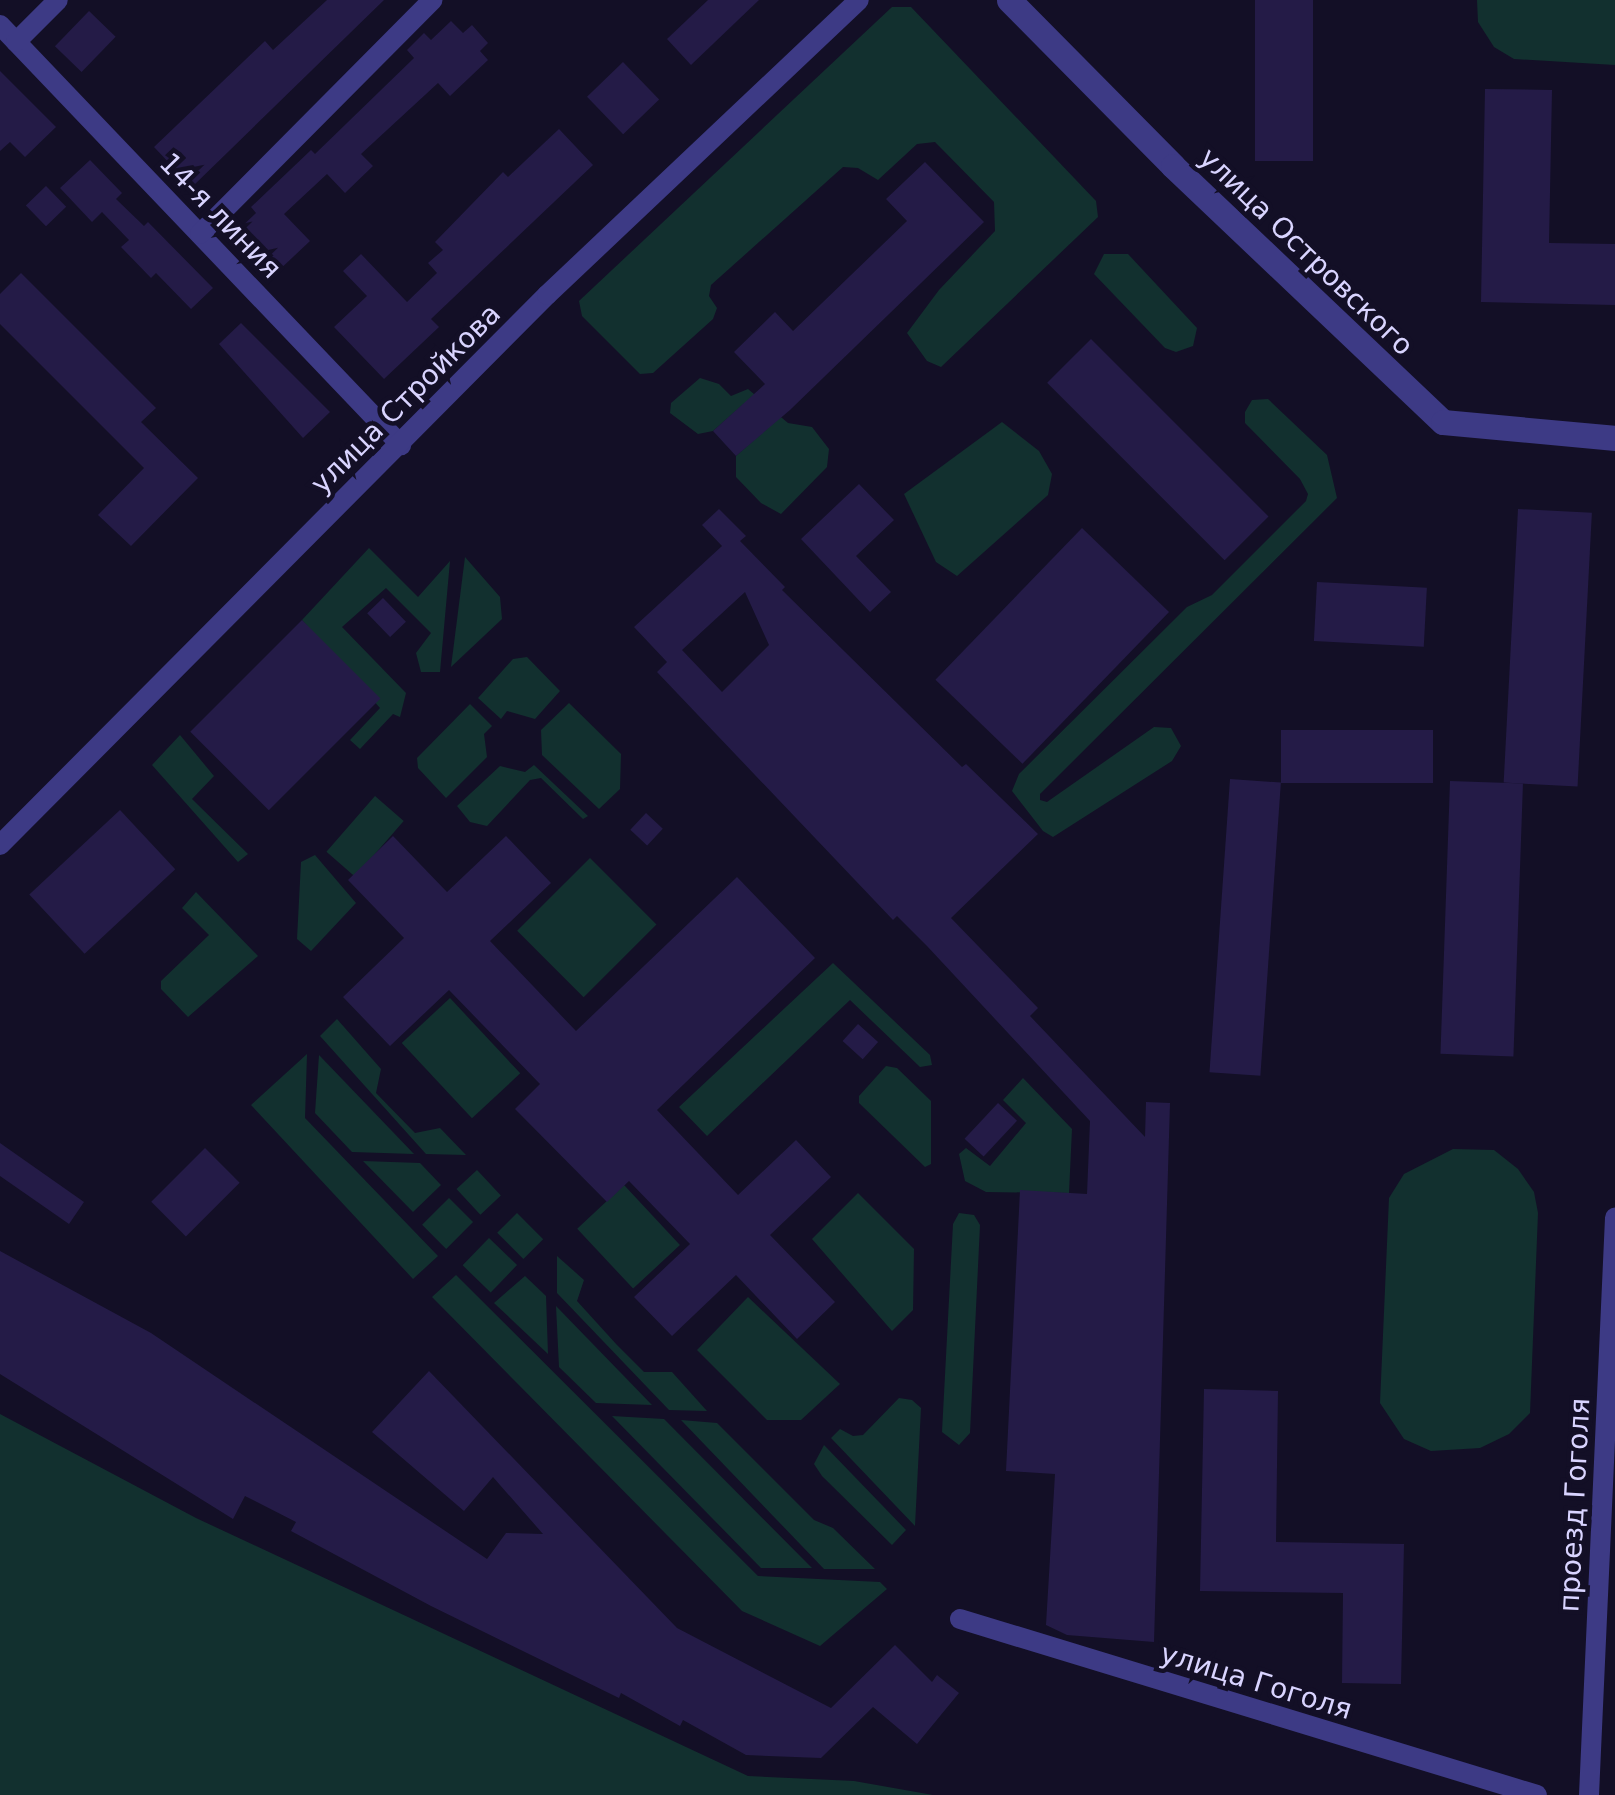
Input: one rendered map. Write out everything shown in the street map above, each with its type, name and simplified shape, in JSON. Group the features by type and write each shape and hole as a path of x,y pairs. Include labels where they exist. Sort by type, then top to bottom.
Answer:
{"street":[{"path":"16,42 58,0"},
{"path":"200,234 432,0"},
{"name":"улица Стройкова","path":"0,845 547,295 859,0"},
{"name":"улица Островского","path":"1009,0 1173,166 1443,422 1615,438"},
{"name":"14-я линия","path":"0,26 401,445"},
{"name":"проезд Гоголя","path":"1589,1795 1615,1218"},
{"name":"улица Гоголя","path":"960,1619 1537,1795"}],"green space":[{"path":"1477,0 1615,0 1615,65 1514,59 1494,47 1478,22"},
{"path":"892,7 911,7 1096,201 1098,217 941,367 927,361 907,333 939,290 995,231 994,202 935,142 917,144 878,180 858,168 843,167 711,285 709,296 717,308 713,319 653,373 640,374 582,316 579,301"},
{"path":"1104,254 1128,254 1197,328 1193,346 1176,352 1165,348 1094,274"},
{"path":"700,378 719,384 731,396 748,389 788,423 812,427 829,449 827,467 781,514 761,503 736,477 736,456 770,426 747,401 713,431 698,434 670,413 671,403"},
{"path":"1268,399 1327,455 1337,498 1040,794 1040,800 1047,802 1154,727 1171,728 1181,746 1172,761 1053,837 1043,831 1012,791 1019,774 1187,607 1212,595 1306,501 1308,494 1300,479 1245,423 1245,412 1252,400"},
{"path":"1002,422 1039,451 1052,474 1048,495 957,576 936,562 904,494"},
{"path":"369,548 418,597 450,561 440,672 421,672 416,653 431,633 386,588 342,627 406,693 400,717 393,714 360,749 350,740 380,708 302,620"},
{"path":"465,557 500,597 502,619 451,667"},
{"path":"527,657 560,691 535,719 507,711 501,719 478,698 513,659"},
{"path":"569,703 621,754 620,789 599,809 542,755 541,730"},
{"path":"470,704 492,726 484,734 487,757 446,798 418,768 417,758"},
{"path":"180,735 214,776 192,799 248,854 238,862 152,765"},
{"path":"534,765 588,816 583,819 541,778 530,780 487,826 470,822 457,806 500,766 525,772"},
{"path":"375,796 404,821 355,877 326,852"},
{"path":"315,855 356,903 311,951 297,939 301,862"},
{"path":"590,858 656,924 584,997 517,931"},
{"path":"196,892 258,956 188,1017 161,989 161,981 209,935 182,908"},
{"path":"833,963 930,1055 932,1065 920,1067 850,1000 707,1136 679,1107"},
{"path":"450,998 520,1073 472,1118 402,1043"},
{"path":"337,1019 381,1069 376,1093 415,1133 440,1128 466,1155 426,1154 320,1036"},
{"path":"307,1054 305,1118 438,1256 413,1279 251,1105"},
{"path":"319,1055 414,1154 352,1152 315,1113"},
{"path":"886,1066 897,1068 931,1101 931,1164 925,1167 859,1103 859,1096"},
{"path":"1023,1078 1072,1129 1069,1193 986,1192 965,1181 959,1154 966,1148 990,1166 1026,1123 1003,1100"},
{"path":"1453,1149 1494,1150 1518,1169 1534,1192 1538,1213 1530,1413 1509,1434 1480,1448 1431,1451 1404,1439 1380,1403 1389,1198 1404,1174"},
{"path":"363,1161 420,1163 441,1185 413,1212"},
{"path":"477,1170 501,1196 480,1215 457,1189"},
{"path":"624,1185 680,1245 633,1289 577,1229"},
{"path":"858,1193 914,1249 913,1310 892,1331 812,1239"},
{"path":"449,1198 473,1222 446,1249 422,1225"},
{"path":"517,1213 543,1239 523,1259 497,1233"},
{"path":"959,1213 974,1215 980,1225 970,1433 959,1445 942,1432 953,1224"},
{"path":"489,1238 517,1265 491,1292 463,1265"},
{"path":"557,1256 584,1280 577,1301 617,1345 644,1372 672,1372 707,1411 669,1410 557,1293"},
{"path":"456,1275 758,1576 880,1582 887,1589 820,1646 742,1611 432,1297"},
{"path":"525,1276 546,1296 548,1354 494,1303"},
{"path":"748,1297 840,1384 801,1420 767,1420 697,1350"},
{"path":"556,1306 652,1405 596,1403 559,1367"},
{"path":"899,1398 912,1400 921,1408 915,1526 831,1438 840,1429 853,1436 863,1435"},
{"path":"0,1414 196,1518 748,1776 854,1781 933,1795 0,1795"},
{"path":"612,1416 664,1419 812,1568 761,1568"},
{"path":"681,1420 717,1423 814,1520 833,1528 875,1569 824,1569"},
{"path":"824,1445 906,1530 892,1545 822,1476 814,1464"}],"building":[{"path":"327,0 384,0 192,187 154,147 265,41 273,50"},
{"path":"708,0 759,0 691,65 667,39"},
{"path":"1255,0 1313,0 1313,161 1255,161"},
{"path":"89,11 116,37 82,72 55,46"},
{"path":"451,21 463,33 472,25 488,43 480,51 488,60 450,96 438,83 361,154 373,166 345,193 327,174 284,214 310,241 276,273 237,231 256,213 251,207 311,150 315,154 414,58 407,50 424,33 431,40"},
{"path":"623,62 659,99 623,134 587,97"},
{"path":"0,71 56,127 25,157 10,142 0,151"},
{"path":"1485,89 1552,90 1549,243 1615,244 1615,305 1481,302"},
{"path":"559,129 593,165 431,319 439,327 384,379 334,327 367,296 343,271 361,254 407,302 437,273 428,263 443,250 435,242 503,172 508,177"},
{"path":"90,160 122,193 116,199 144,226 148,222 213,288 191,309 156,273 151,278 121,247 129,240 102,212 92,222 60,188"},
{"path":"925,162 984,222 790,410 736,456 713,431 765,384 734,352 775,312 793,331 907,221 886,199"},
{"path":"46,186 66,207 46,226 26,205"},
{"path":"21,273 156,408 141,422 198,478 131,546 98,515 144,468 0,324 0,294"},
{"path":"241,323 330,412 303,438 219,344"},
{"path":"1091,339 1268,516 1225,560 1047,383"},
{"path":"859,484 894,520 856,556 891,592 870,612 801,539"},
{"path":"719,509 746,536 740,541 785,587 782,590 962,767 966,764 1038,834 951,918 1038,1008 1030,1016 1145,1137 1146,1102 1170,1103 1154,1642 1067,1635 1046,1625 1055,1474 1006,1471 1020,1190 1087,1194 1090,1121 927,946 897,916 893,920 657,672 667,662 634,627 722,546 702,525","holes":["745,592 769,645 722,692 682,650"]},
{"path":"1518,509 1592,513 1578,786 1504,783"},
{"path":"1082,528 1169,612 1022,764 935,680"},
{"path":"1317,582 1427,588 1424,647 1314,641"},
{"path":"383,598 406,622 390,637 367,613"},
{"path":"302,620 380,698 269,810 190,732"},
{"path":"1281,730 1433,730 1433,783 1281,783"},
{"path":"1230,779 1281,783 1260,1076 1209,1072"},
{"path":"1450,781 1523,784 1513,1056 1440,1054"},
{"path":"120,810 175,869 85,954 29,895"},
{"path":"646,813 663,829 647,846 630,830"},
{"path":"393,836 447,892 506,836 551,883 490,941 576,1031 737,877 815,958 657,1110 738,1195 796,1140 831,1177 770,1235 835,1302 797,1339 736,1275 672,1336 634,1297 690,1244 629,1181 607,1202 515,1109 540,1084 449,990 390,1046 343,997 404,938 348,880"},
{"path":"858,1024 878,1042 863,1059 843,1041"},
{"path":"998,1103 1017,1121 984,1157 965,1139"},
{"path":"0,1143 84,1202 69,1224 0,1176"},
{"path":"205,1148 240,1183 186,1236 151,1202"},
{"path":"0,1251 151,1333 487,1559 506,1533 543,1534 493,1477 464,1511 372,1432 429,1371 677,1628 831,1708 895,1645 932,1682 937,1675 959,1693 917,1744 873,1707 821,1758 746,1755 683,1720 680,1726 621,1693 619,1698 431,1606 291,1531 296,1522 245,1496 233,1519 0,1374"},
{"path":"1204,1389 1278,1391 1276,1542 1404,1544 1401,1684 1342,1683 1343,1593 1200,1591"}]}
